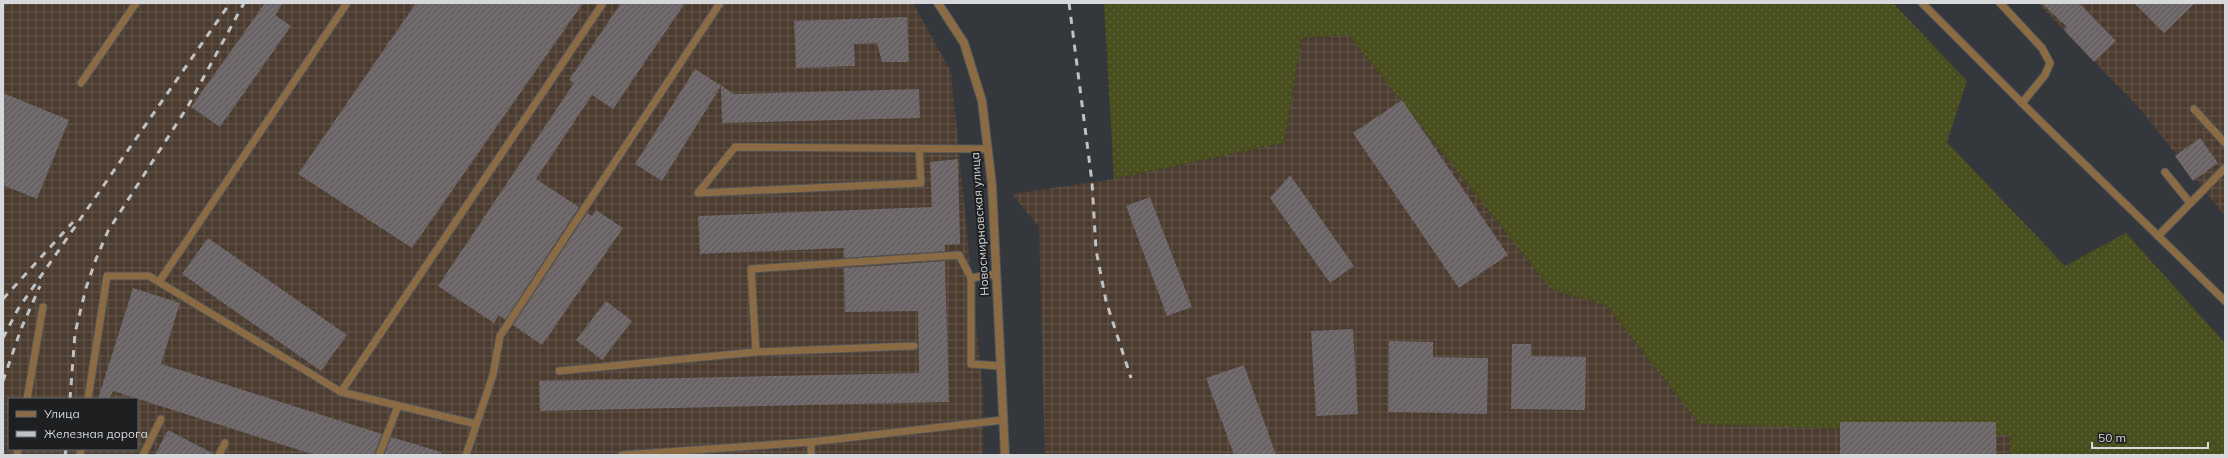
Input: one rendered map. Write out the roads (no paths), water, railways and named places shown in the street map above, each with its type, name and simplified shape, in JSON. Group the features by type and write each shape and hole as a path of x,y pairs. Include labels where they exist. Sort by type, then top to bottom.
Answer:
{"street":[{"name":"Новосмирновская улица","path":"938,3 964,43 982,101 992,185 1005,455"}],"lane":[{"path":"81,83 136,3"},
{"path":"159,282 347,3"},
{"path":"341,392 603,3"},
{"path":"466,455 493,375 500,336 720,3"},
{"path":"1922,3 2225,301"},
{"path":"2000,3 2042,48 2050,63 2045,75 2022,103"},
{"path":"2194,109 2225,143"},
{"path":"919,148 921,183 698,193 735,146 988,148"},
{"path":"2158,236 2225,168"},
{"path":"2166,172 2190,202"},
{"path":"756,352 751,269 959,255 971,278 971,364 1001,366"},
{"path":"971,278 996,274"},
{"path":"88,398 107,276 149,276 341,392 476,424"},
{"path":"27,398 43,307"},
{"path":"559,371 756,352 914,346"},
{"path":"378,455 398,406"},
{"path":"143,455 161,419"},
{"path":"622,455 715,452 1003,420"},
{"path":"811,442 811,455"},
{"path":"219,455 225,443"}],"railway":[{"path":"3,338 18,309 230,3"},
{"path":"70,398 75,333 86,288 108,231 188,106 244,3"},
{"path":"1069,3 1092,182 1096,250 1106,301 1131,378"},
{"path":"3,299 73,222"},
{"path":"3,381 21,329 40,286"},
{"path":"65,455 66,450"}]}
